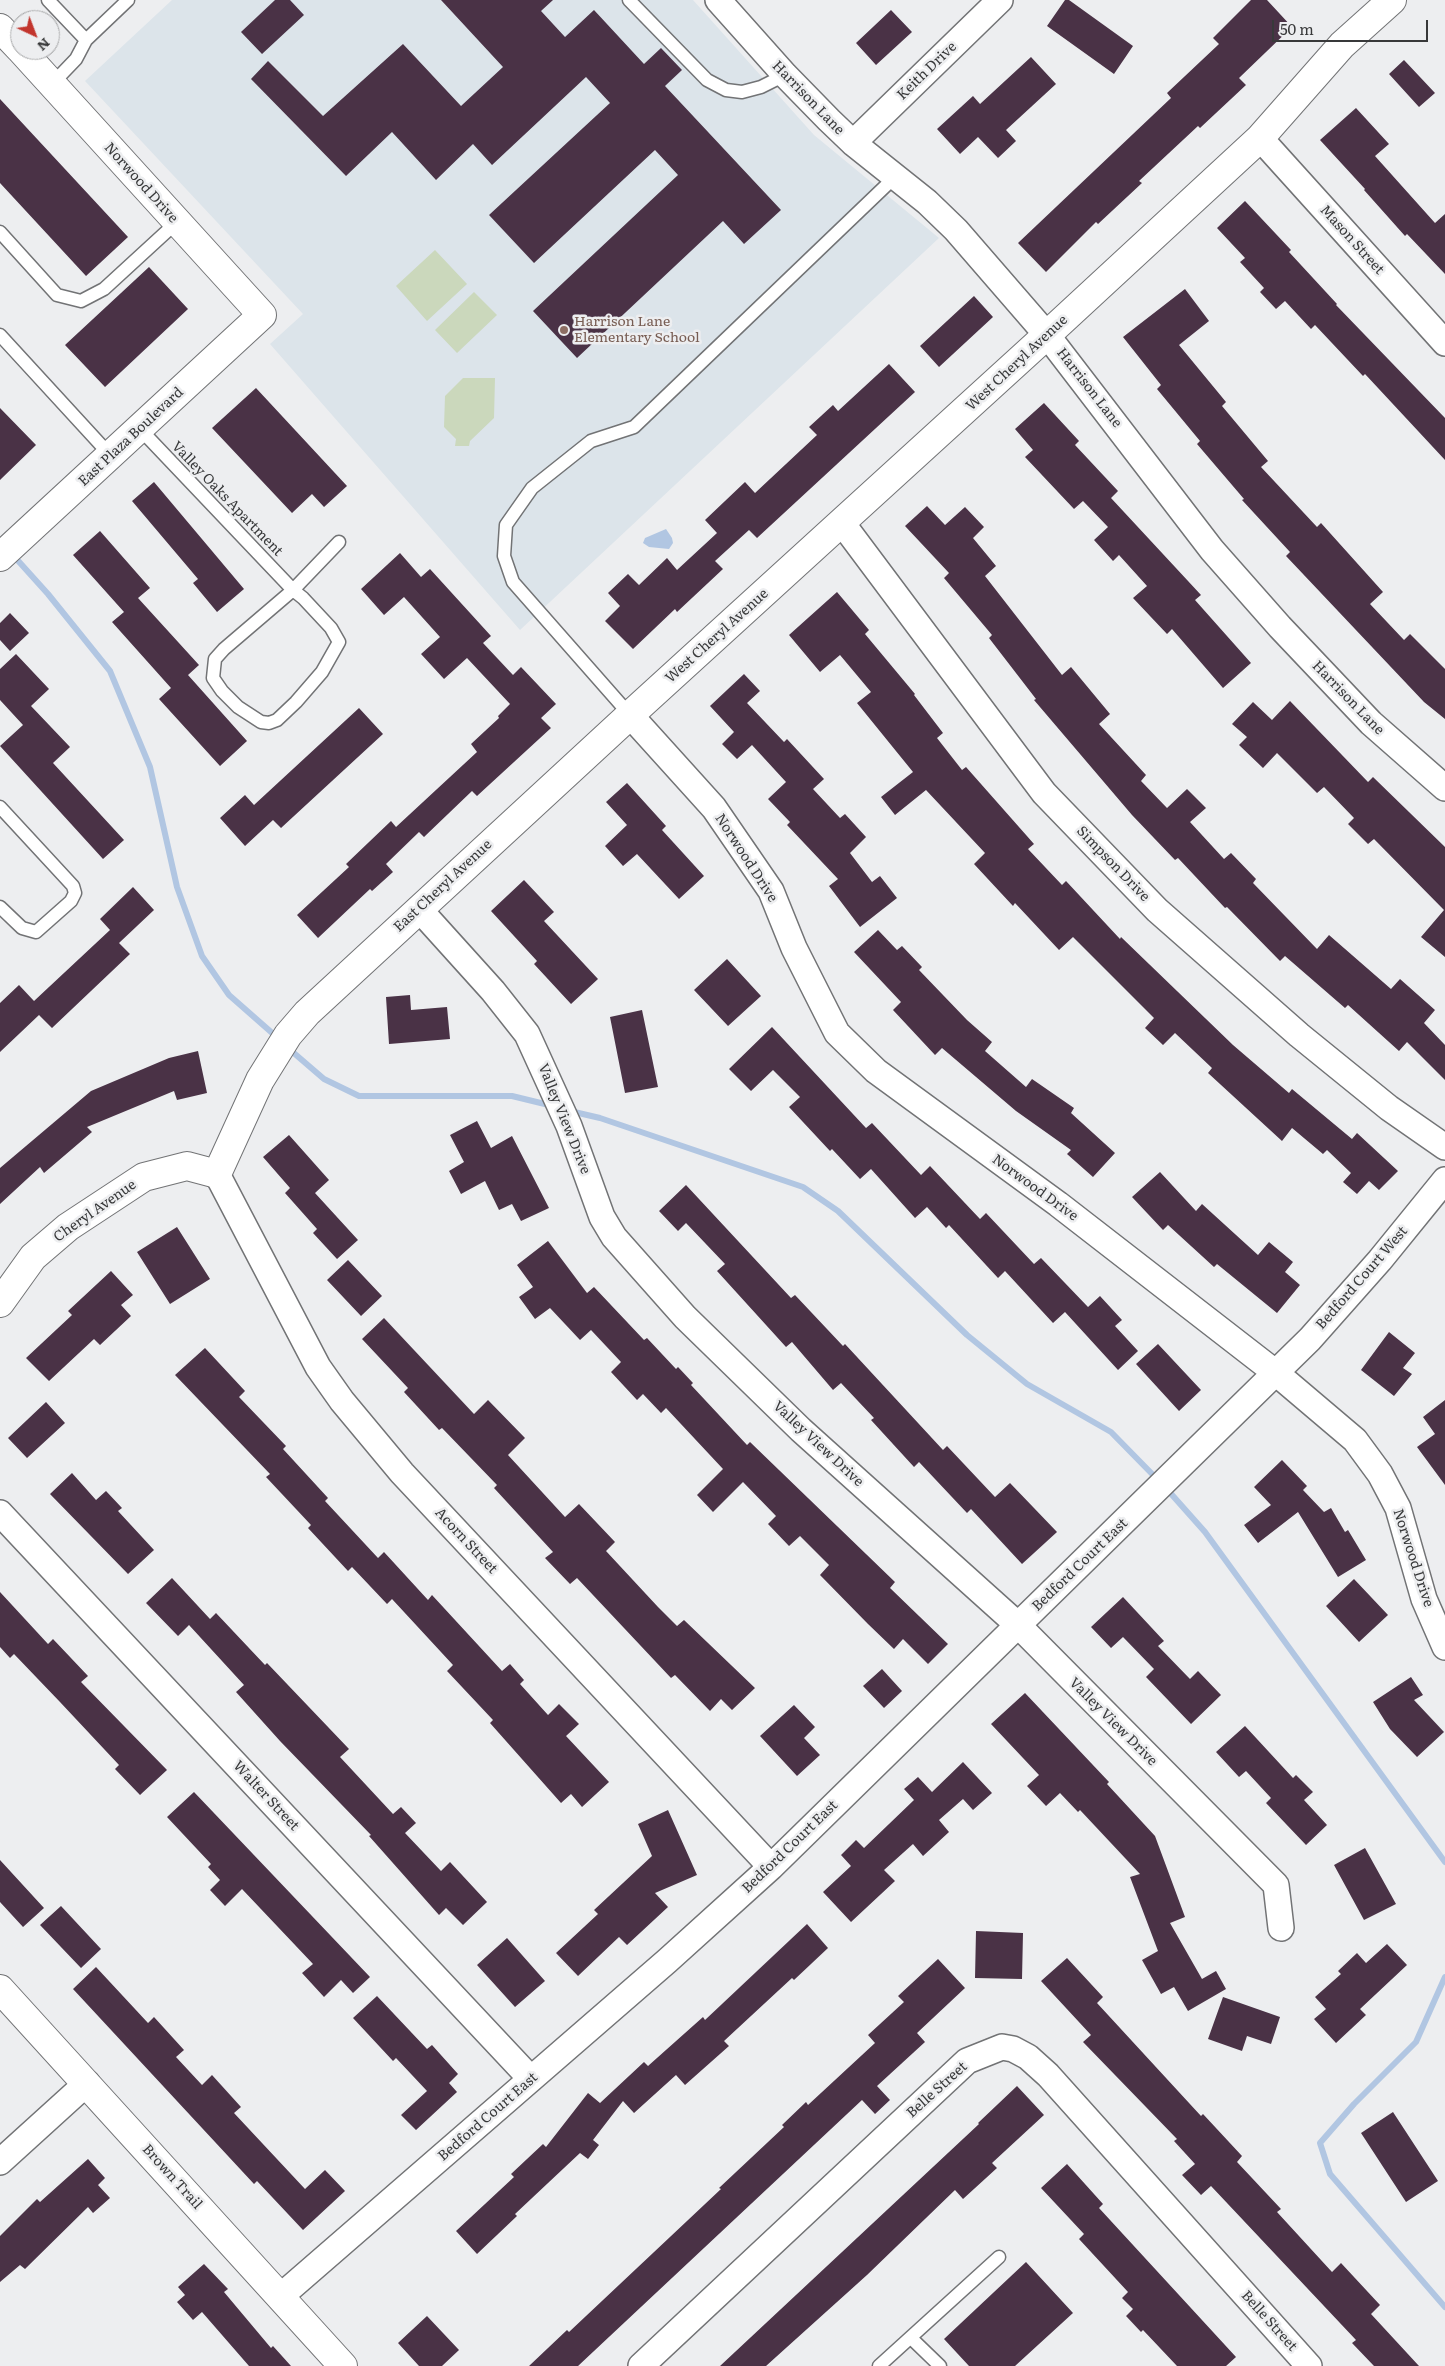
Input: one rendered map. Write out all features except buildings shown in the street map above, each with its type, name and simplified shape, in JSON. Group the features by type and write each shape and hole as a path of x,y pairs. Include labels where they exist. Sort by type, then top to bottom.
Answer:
{"street":[{"name":"Harrison Lane","path":"718,0 785,75 853,143 896,176 956,230 1047,335 1212,550 1280,627 1371,723 1445,788"},
{"name":"Keith Drive","path":"853,143 1000,0"},
{"name":"West Cheryl Avenue","path":"630,715 842,523 1260,138 1342,45 1392,0"},
{"name":"Norwood Drive","path":"0,28 10,39"},
{"name":"Norwood Drive","path":"29,60 262,315"},
{"name":"Mason Street","path":"1260,138 1445,343"},
{"name":"East Plaza Boulevard","path":"0,557 262,315"},
{"name":"Simpson Drive","path":"842,523 1044,793 1157,910 1299,1036 1390,1108 1445,1147"},
{"name":"Norwood Drive","path":"630,715 714,808 771,891 794,948 837,1033 876,1071 1058,1204 1276,1373 1355,1440 1380,1474 1398,1508 1424,1599 1445,1646"},
{"name":"East Cheryl Avenue","path":"218,1174 260,1080 277,1053 307,1013 630,715"},
{"name":"Valley View Drive","path":"419,908 493,991 527,1034 569,1126 602,1218 614,1237 684,1317 801,1430 1018,1625 1276,1885 1281,1928"},
{"name":"Cheryl Avenue","path":"0,1303 33,1257 68,1227 144,1177 187,1166 218,1174"},
{"name":"Acorn Street","path":"218,1174 318,1367 342,1401 402,1473 770,1867"},
{"name":"Bedford Court West","path":"1276,1373 1329,1317 1445,1180"},
{"name":"Bedford Court East","path":"281,2296 667,1962 770,1867 1276,1373"},
{"name":"Walter Street","path":"0,1513 531,2079"},
{"name":"Brown Trail","path":"0,1989 87,2082 343,2366"},
{"name":"Belle Street","path":"641,2366 967,2062 1002,2047 1013,2049 1028,2057 1048,2075 1309,2366"},
{"path":"0,2162 87,2082"}],"lane":[{"path":"48,0 86,40"},
{"path":"52,84 76,58 86,40 128,0"},
{"path":"629,0 707,80 726,90 742,92 761,87 785,75"},
{"path":"630,715 513,582 504,556 506,525 532,488 592,441 634,427 896,176"},
{"path":"0,232 57,295 81,301 104,289 177,222"},
{"path":"0,335 111,456"},
{"name":"Valley Oaks Apartment","path":"140,429 293,590 304,598 331,628 339,642 322,672 296,702 277,720 269,723 261,722 238,707 222,691 213,678 215,659 224,648 293,590 339,542"},
{"path":"0,808 73,886 75,893 71,901 36,932 22,928 0,907"},
{"path":"879,2366 999,2257"},
{"path":"911,2338 940,2366"}],"shaded area":[{"name":"Harrison Lane Elementary School","path":"172,0 693,0 814,135 939,238 520,630 270,344 303,314 85,81"}],"green space":[{"path":"435,250 467,284 427,321 396,286"},
{"path":"474,292 497,315 457,353 435,330"},
{"path":"463,378 495,378 494,418 470,441 469,446 455,446 456,439 444,427 445,396"}],"water":[{"path":"666,529 673,543 669,549 649,547 643,543 645,538"}],"waterway":[{"path":"12,554 48,594 110,671 150,767 177,887 202,956 229,995 279,1039"},
{"path":"288,1048 324,1079 359,1096 512,1096 553,1106"},
{"path":"570,1111 600,1118 803,1187 838,1211 967,1335 1027,1384 1111,1432 1158,1480"},
{"path":"1165,1487 1205,1532 1445,1862"},
{"path":"1445,1977 1416,2042 1354,2104 1320,2143 1330,2174 1445,2307"}],"place":[{"name":"Harrison Lane Elementary School","path":"564,330"}]}
